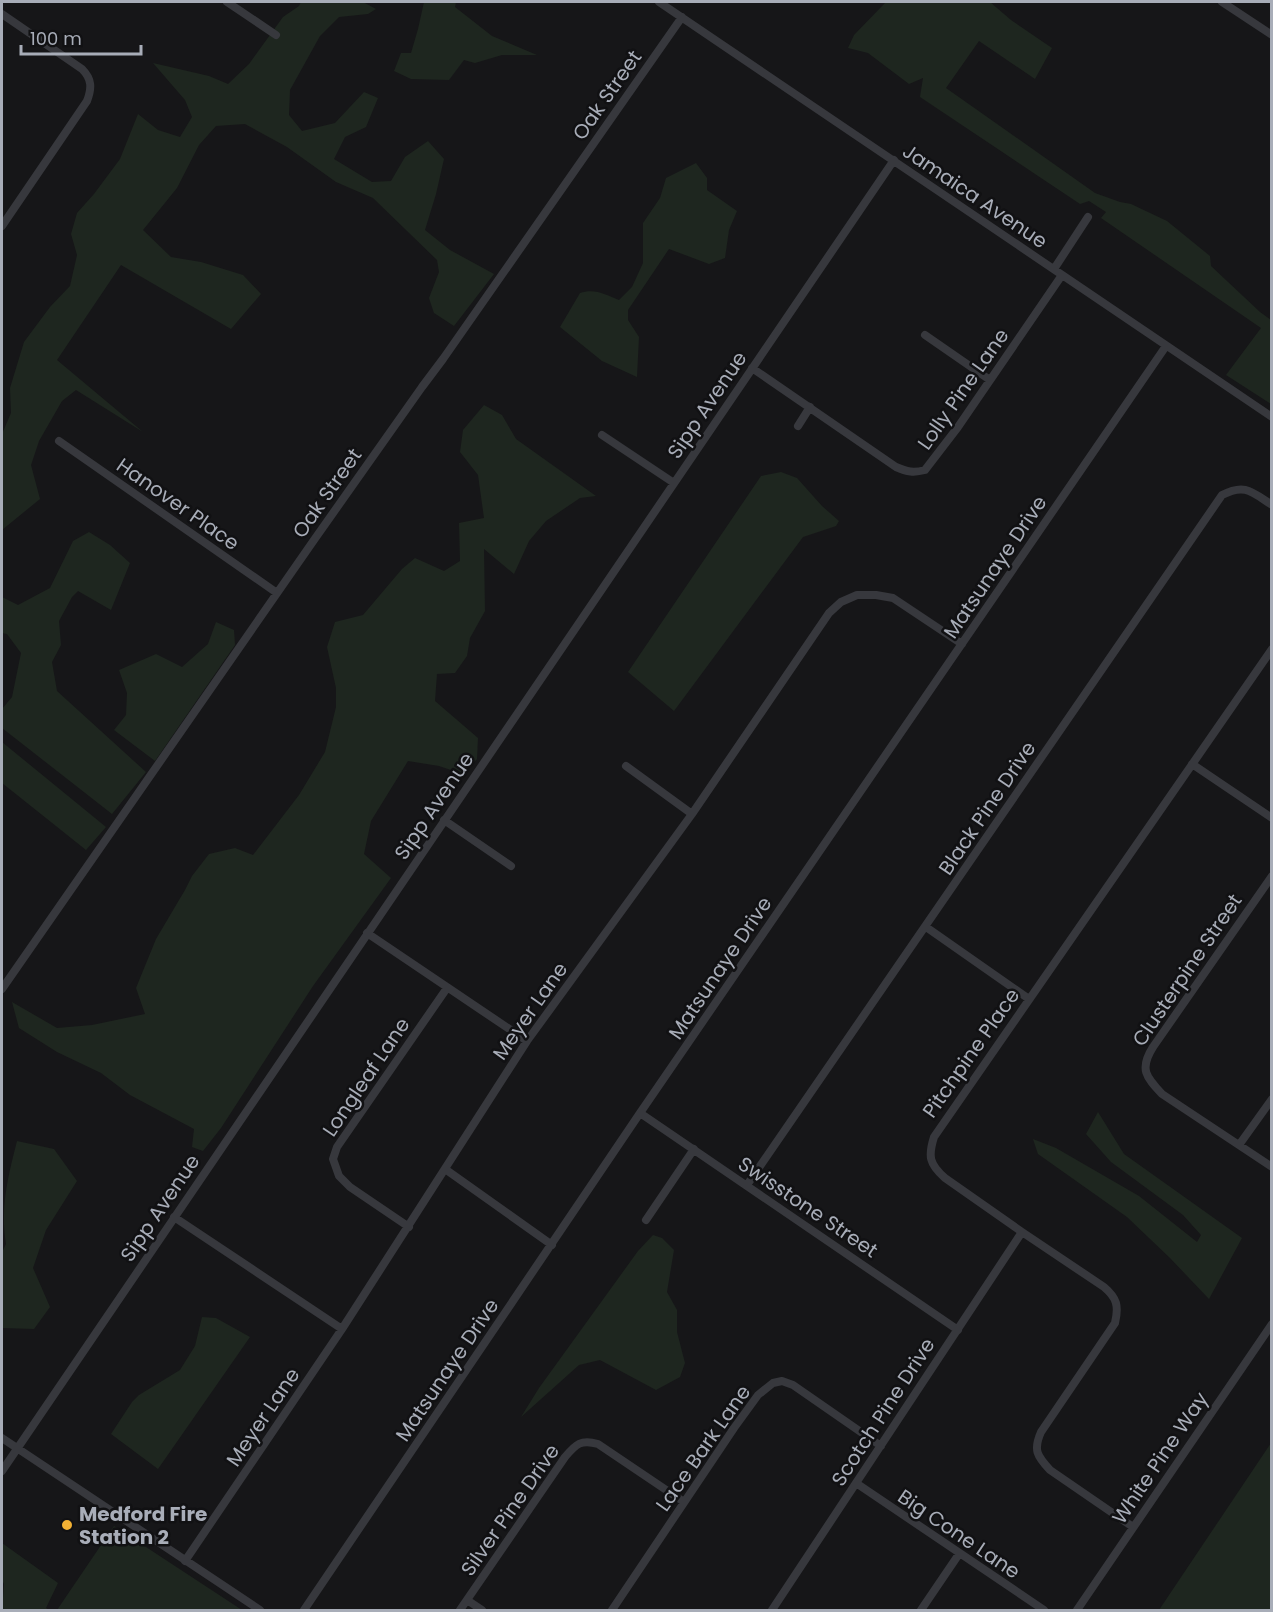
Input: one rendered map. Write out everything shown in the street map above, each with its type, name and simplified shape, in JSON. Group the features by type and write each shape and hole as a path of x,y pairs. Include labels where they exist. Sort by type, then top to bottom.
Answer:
{"street":[{"path":"227,2 276,35"},
{"name":"Jamaica Avenue","path":"659,2 1272,417"},
{"path":"1222,2 1272,35"},
{"path":"2,14 72,61 88,75 91,83 87,101 2,226"},
{"name":"Oak Street","path":"2,989 682,17"},
{"name":"Sipp Avenue","path":"2,1472 894,160"},
{"path":"1054,269 1088,217"},
{"name":"Lolly Pine Lane","path":"752,368 906,472 925,470 1062,275"},
{"path":"925,335 990,380"},
{"name":"Matsunaye Drive","path":"304,1611 640,1113 1166,346"},
{"path":"798,426 810,407"},
{"path":"602,435 674,483"},
{"name":"Hanover Place","path":"59,441 277,593"},
{"name":"Black Pine Drive","path":"747,1185 1222,495 1234,489 1245,489 1272,506"},
{"name":"Meyer Lane","path":"185,1561 342,1329 528,1041 692,814 829,613 841,602 858,595 893,598 962,644"},
{"name":"Pitchpine Place","path":"1133,1527 1050,1470 1036,1452 1036,1443 1041,1432 1114,1323 1117,1313 1113,1295 945,1178 935,1169 931,1160 931,1149 934,1137 1272,650"},
{"path":"1192,764 1272,819"},
{"path":"626,766 692,814"},
{"path":"444,820 511,866"},
{"name":"Clusterpine Street","path":"1272,876 1146,1058 1145,1071 1149,1081 1162,1094 1272,1167"},
{"path":"926,927 1029,999"},
{"path":"367,933 528,1041"},
{"name":"Longleaf Lane","path":"409,1227 350,1187 339,1176 333,1159 337,1147 447,987"},
{"path":"1239,1145 1272,1099"},
{"name":"Swisstone Street","path":"640,1113 958,1330"},
{"path":"646,1220 694,1149"},
{"path":"446,1169 552,1245"},
{"path":"174,1217 342,1329"},
{"name":"Scotch Pine Drive","path":"772,1611 1022,1232"},
{"name":"White Pine Way","path":"1077,1611 1272,1324"},
{"name":"Lace Bark Lane","path":"612,1611 758,1395 772,1383 782,1381 793,1385 881,1446"},
{"path":"2,1438 260,1611"},
{"name":"Silver Pine Drive","path":"460,1611 565,1457 578,1444 587,1441 598,1444 684,1502"},
{"name":"Big Cone Lane","path":"856,1484 1044,1611"},
{"path":"921,1611 959,1554"},
{"path":"467,1600 482,1611"}],"shaded area":[{"path":"301,2 363,2 376,9 368,14 339,17 320,36 290,90 289,115 302,131 335,123 364,92 378,98 366,127 345,137 334,159 372,182 391,181 405,157 428,141 444,159 425,230 450,250 494,274 454,326 434,313 429,298 439,272 437,260 373,198 336,182 287,147 245,124 216,126 199,145 177,188 143,230 171,257 201,262 243,275 261,294 231,329 121,265 57,360 143,432 76,390 62,401 39,441 31,465 40,499 2,530 2,434 11,413 10,388 24,342 50,307 70,286 77,255 71,234 77,213 120,159 138,114 158,130 180,137 192,117 185,100 153,63 209,76 228,84 249,64 283,17"},
{"path":"424,2 456,2 455,7 492,36 537,55 502,55 475,63 464,60 449,80 411,79 394,71 401,53 411,53"},
{"path":"886,2 990,2 1011,20 1052,48 1035,79 979,41 946,88 1095,193 1131,204 1167,221 1210,256 1211,266 1271,320 1271,404 1226,375 1261,328 1101,218 1106,212 1089,201 1080,204 920,97 923,78 909,84 868,53 848,48 854,35"},
{"path":"696,163 707,178 707,190 737,211 729,230 725,258 709,264 669,249 628,310 628,320 639,337 637,377 602,361 560,327 580,293 596,292 619,300 632,287 643,263 643,223 660,198 666,178"},
{"path":"484,405 502,415 516,439 596,496 580,498 546,521 529,541 514,574 484,549 485,611 470,638 467,656 455,673 437,674 435,701 478,738 477,759 463,774 439,766 408,761 371,821 364,854 391,878 313,986 221,1128 203,1151 192,1147 194,1129 130,1095 101,1073 57,1052 19,1028 12,1002 57,1028 92,1025 145,1014 136,988 156,939 192,876 209,854 235,848 253,855 299,795 325,752 336,707 336,688 327,647 335,622 363,615 402,569 415,558 444,571 460,561 459,523 484,518 478,475 460,452 463,430"},
{"path":"781,472 797,478 839,521 836,526 803,537 674,711 628,672 761,476"},
{"path":"89,532 110,545 130,563 111,610 78,591 72,597 59,621 61,645 52,662 57,691 146,772 112,814 2,728 2,709 12,697 21,653 7,634 2,633 2,597 18,605 50,588 73,541"},
{"path":"216,622 234,630 235,645 155,761 114,730 126,715 127,693 119,670 156,654 182,667 208,644"},
{"path":"2,742 106,827 86,850 2,783"},
{"path":"1098,1112 1124,1154 1242,1238 1209,1299 1127,1217 1038,1154 1033,1139 1056,1148 1139,1196 1197,1242 1201,1235 1183,1215 1111,1162 1086,1134"},
{"path":"17,1141 54,1149 77,1181 46,1230 33,1268 50,1307 34,1329 2,1328 2,1252 6,1244 4,1205"},
{"path":"653,1235 662,1238 674,1250 667,1292 677,1310 677,1332 685,1363 680,1377 656,1390 600,1360 579,1365 521,1417 539,1388 638,1251"},
{"path":"202,1317 216,1318 250,1337 158,1469 111,1434 139,1395 180,1370 195,1346"},
{"path":"1271,1443 1271,1610 1159,1610"},
{"path":"114,1526 242,1610 57,1610"},
{"path":"2,1543 58,1583 46,1608 49,1610 2,1610 4,1584 2,1580"}],"place":[{"name":"Medford Fire Station 2","path":"67,1525"}]}
